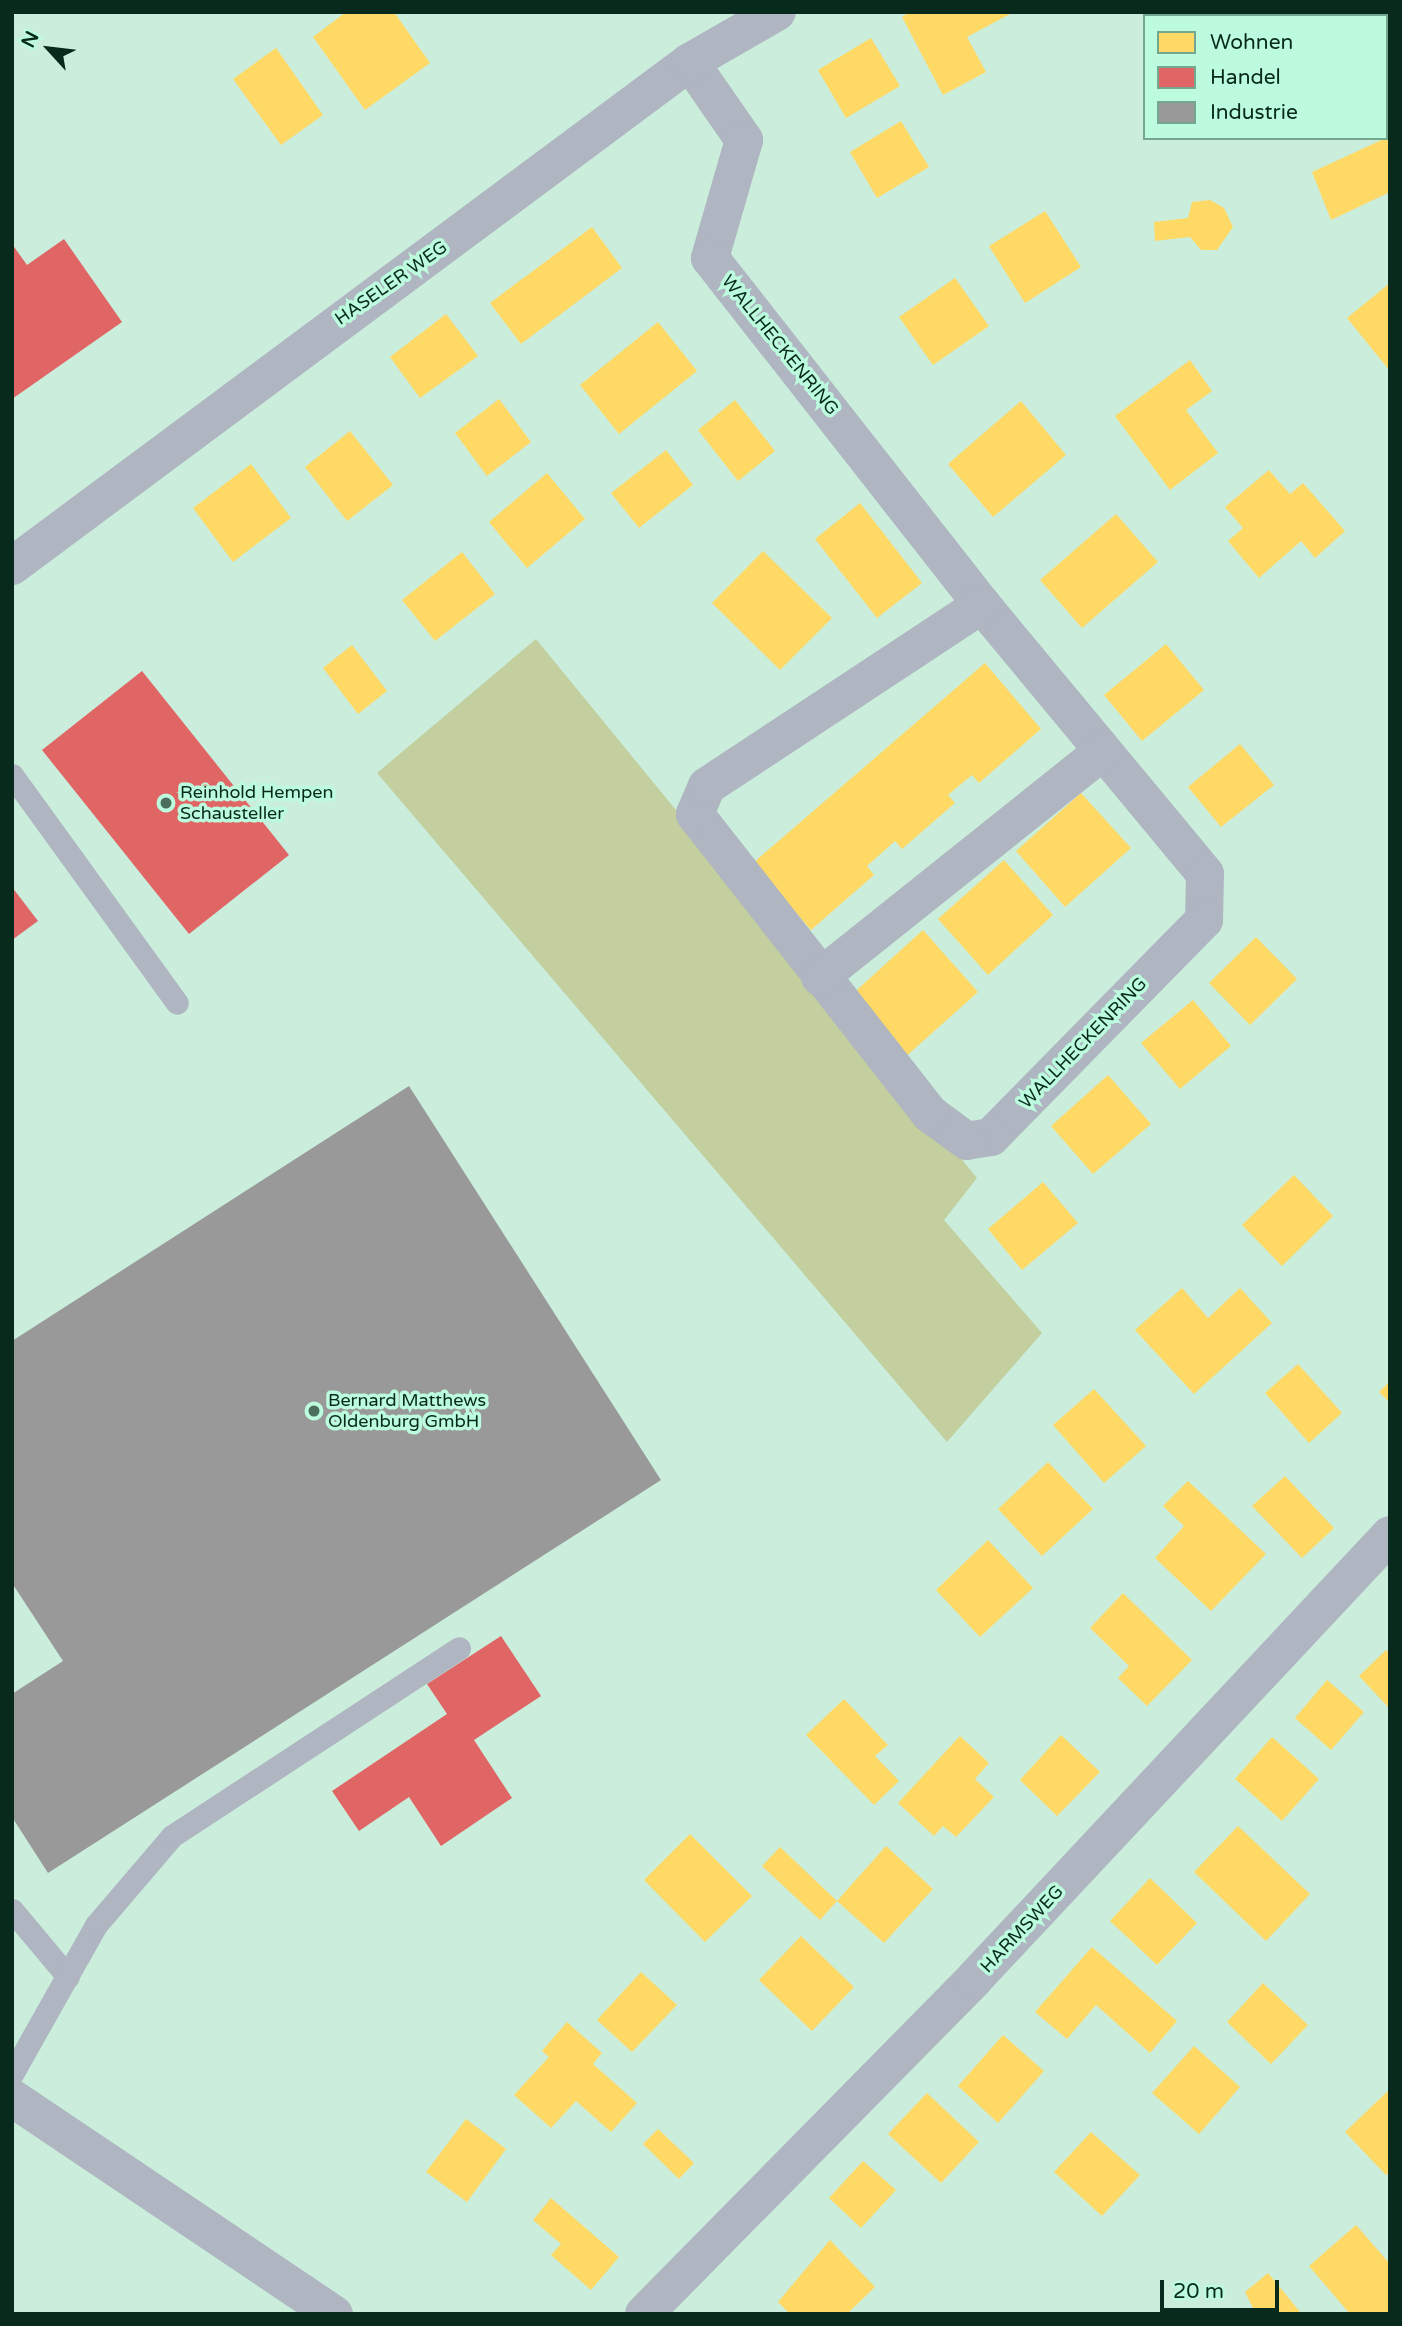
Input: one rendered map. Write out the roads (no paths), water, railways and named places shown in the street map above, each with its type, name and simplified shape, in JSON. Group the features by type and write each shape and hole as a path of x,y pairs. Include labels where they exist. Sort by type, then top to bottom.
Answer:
{"street":[{"name":"HASELER WEG","path":"12,566 690,62 763,15"},
{"name":"WALLHECKENRING","path":"690,62 744,140 710,258 982,605 1205,874 1204,920 991,1137 967,1141 930,1114 820,977 695,814 706,786 982,605"},
{"path":"820,977 1102,752"},
{"name":"HARMSWEG","path":"644,2314 974,1979 1390,1535"},
{"path":"12,2098 334,2314"}],"lane":[{"path":"12,775 177,1003"},
{"path":"12,2074 96,1925 172,1836 459,1648"},
{"path":"12,1910 68,1977"}],"place":[{"name":"Reinhold Hempen Schausteller","path":"166,803"},
{"name":"Bernard Matthews Oldenburg GmbH","path":"314,1411"}]}
